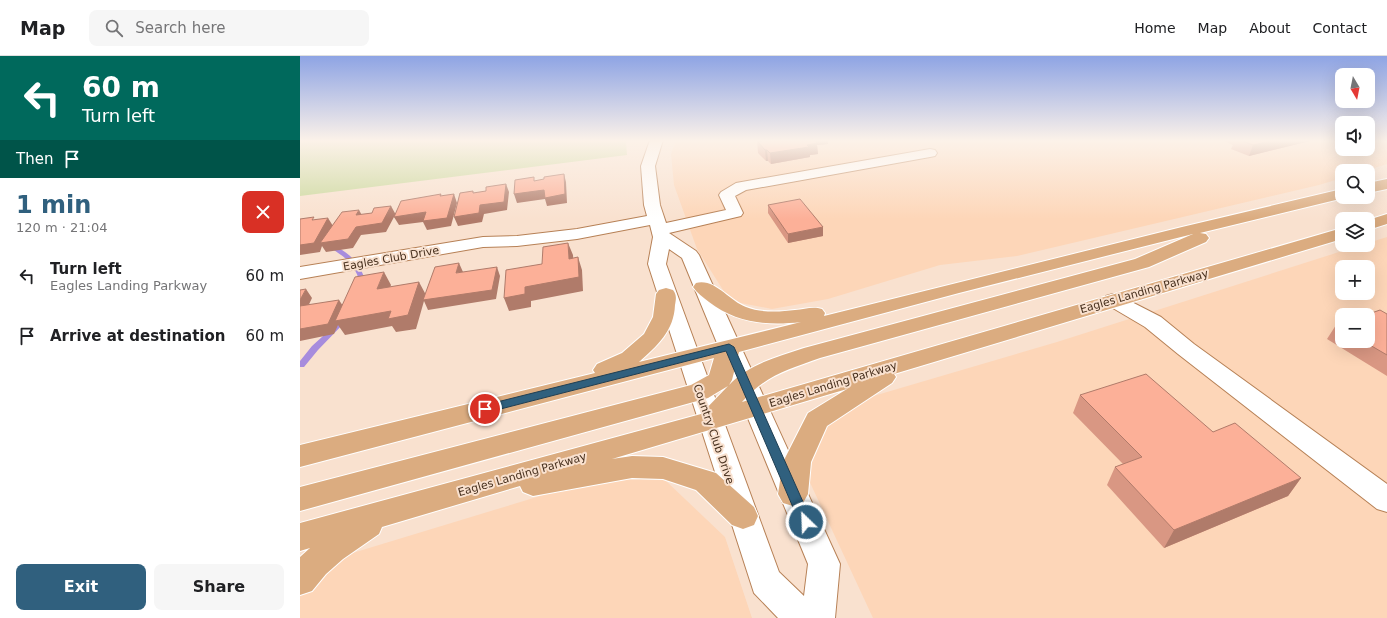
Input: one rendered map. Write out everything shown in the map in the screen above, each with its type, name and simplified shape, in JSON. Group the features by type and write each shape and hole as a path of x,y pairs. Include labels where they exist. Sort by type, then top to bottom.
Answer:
{"main road":[{"path":"1375,187 1387,184"},
{"path":"300,456 688,358 952,289 1335,196"},
{"path":"710,421 745,383 768,368 812,353 1142,263 1261,213"},
{"path":"1375,223 1387,219"},
{"name":"Eagles Landing Parkway","path":"300,537 710,421 1335,234"},
{"path":"703,287 728,307 742,312 779,317 799,316 952,289"},
{"path":"547,394 630,358 652,338 664,317 666,294"},
{"path":"300,499 699,392 720,380 729,347"},
{"path":"793,494 796,462 817,420 908,361"},
{"path":"300,580 312,565 345,539 390,512 566,478 632,467 663,468 706,481 743,516"}],"street":[{"name":"Country Club Drive","path":"648,166 658,223 657,264 699,392 766,582 801,618"},
{"name":"Eagles Club Drive","path":"300,273 483,242 517,241 735,213 727,195 742,186 855,166"},
{"path":"658,223 690,255 824,564 818,618"},
{"path":"1112,300 1154,322 1186,349 1387,500"}],"shaded area":[{"path":"672,166 1335,166 1335,180 1319,185 1017,256 940,265 828,299 772,309 730,301 697,249 674,185"},
{"path":"1387,237 1387,618 873,618 806,474 815,441 836,407 1057,342 1339,252 1375,252 1375,241"},
{"path":"596,479 665,480 725,537 752,618 300,618 300,569"}],"green space":[{"path":"300,166 537,166 300,196"}],"building":[{"path":"564,174 565,194 545,198 544,190 514,194 515,180 534,177 534,181 544,179 544,177"},
{"path":"506,184 504,202 480,205 479,213 454,217 460,193 486,191 486,187"},
{"path":"441,194 440,196 454,194 447,218 423,221 426,212 394,217 401,201"},
{"path":"800,199 823,227 788,234 768,205"},
{"path":"391,206 382,223 356,227 348,239 320,243 342,212 359,210 356,215 372,213 374,208"},
{"path":"314,217 312,220 328,218 314,243 300,245 300,219"},
{"path":"568,243 569,259 578,257 579,277 525,287 525,294 504,298 506,270 542,264 543,247"},
{"path":"459,263 456,273 497,267 492,290 423,300 435,267"},
{"path":"384,272 377,289 419,282 408,315 388,319 391,311 335,321 355,277"},
{"path":"306,289 300,300 300,290"},
{"path":"339,300 328,324 300,329 300,306"},
{"path":"1380,310 1387,314 1387,355 1375,348 1375,312"},
{"path":"1146,374 1213,432 1235,423 1301,478 1174,530 1115,467 1142,457 1080,395"}],"waterway":[{"path":"330,246 342,252 352,260 359,271 363,284"},
{"path":"301,365 315,348 345,319"}],"route":[{"path":"485,409 729,347 806,522"}]}
